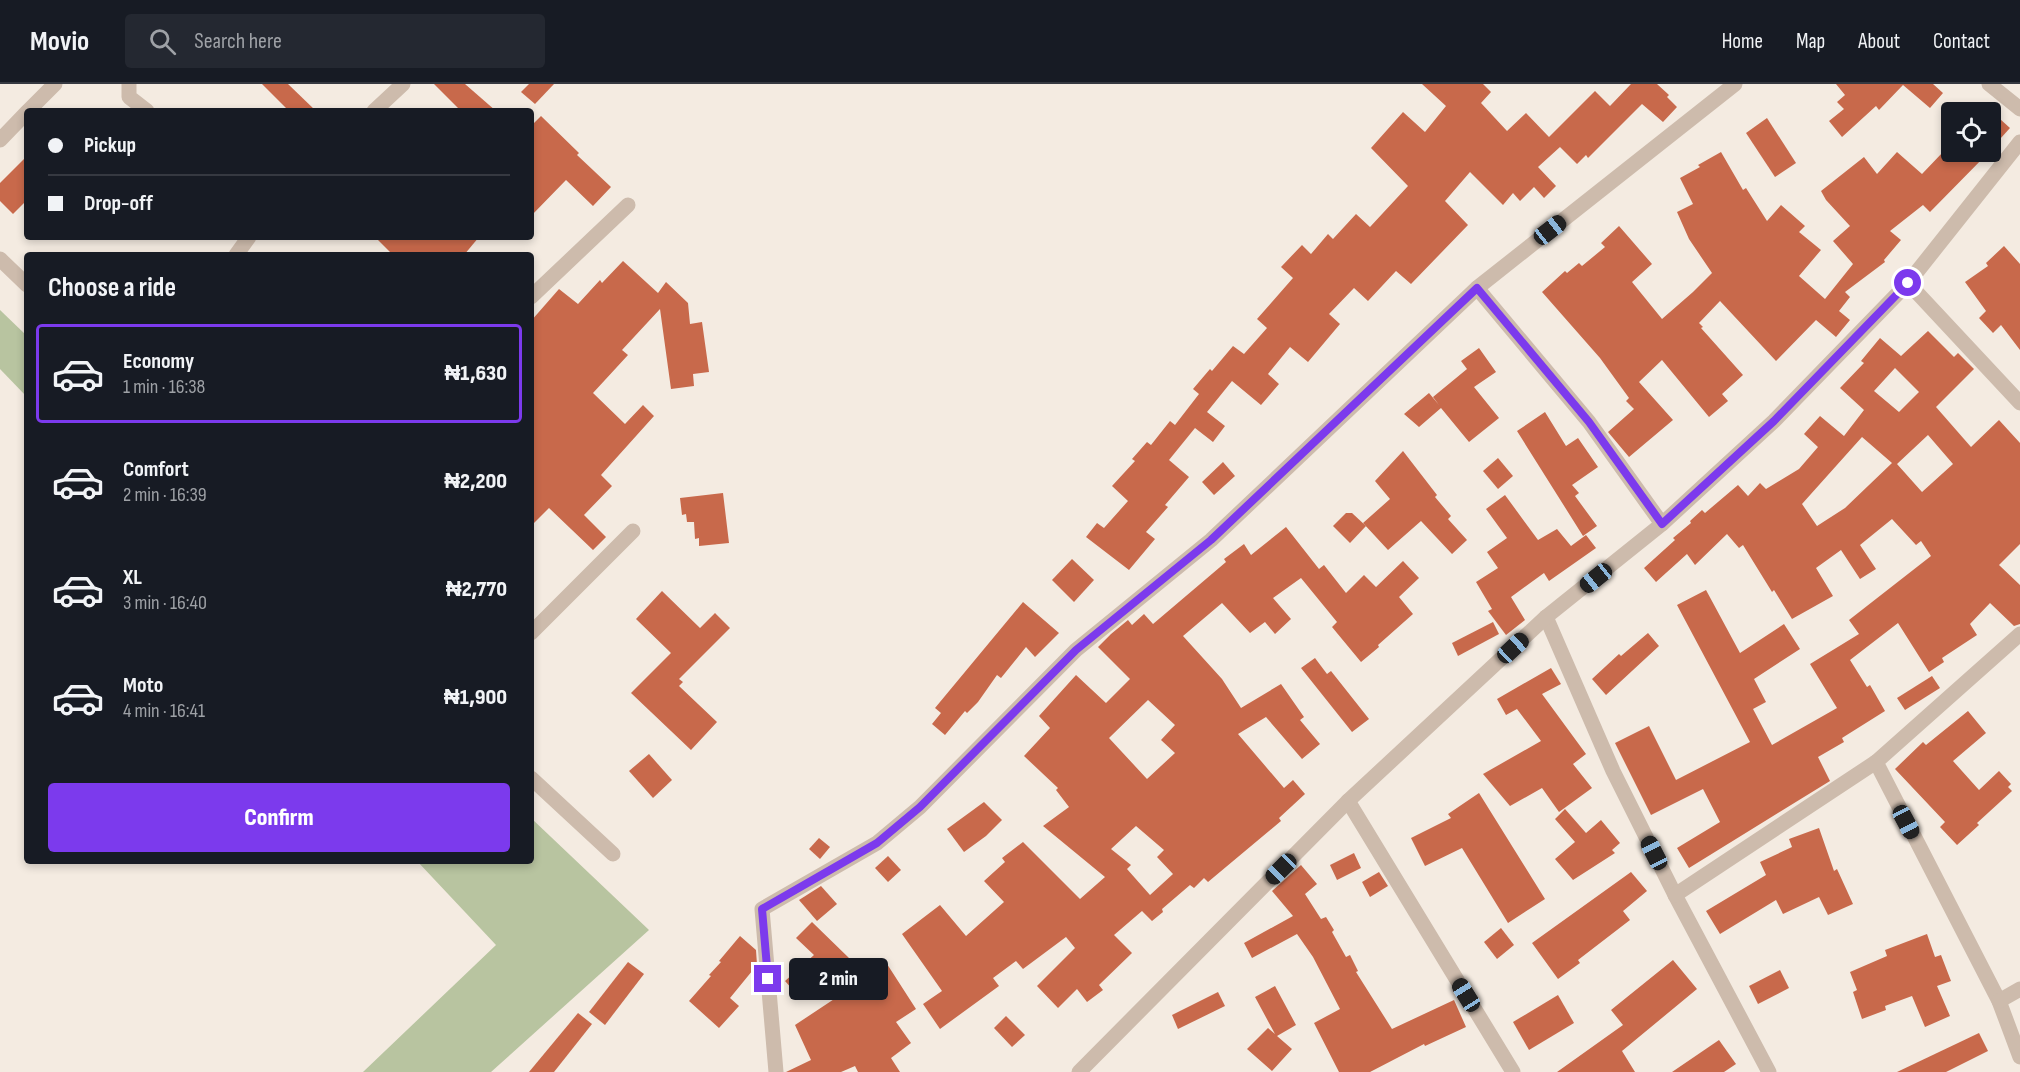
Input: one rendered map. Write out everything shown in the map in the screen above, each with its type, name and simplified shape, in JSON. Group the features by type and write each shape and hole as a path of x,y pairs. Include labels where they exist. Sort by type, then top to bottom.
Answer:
{"street":[{"path":"32,108 55,84"},
{"path":"129,84 129,97 143,108"},
{"path":"377,108 403,84"},
{"path":"776,1072 762,909 877,843 920,807 1076,650 1211,540 1477,288 1735,84"},
{"path":"1989,84 2020,109"},
{"path":"0,140 24,116"},
{"path":"1079,1072 1348,801 1546,617 1662,524 1774,421 1908,283 2020,142"},
{"path":"534,294 628,205"},
{"path":"0,259 24,282"},
{"path":"1908,283 2020,402"},
{"path":"1477,288 1589,422 1662,524"},
{"path":"534,630 633,531"},
{"path":"1546,617 1612,771 1769,1072"},
{"path":"1675,895 1876,762 2020,633"},
{"path":"1876,762 1999,1001 2020,1057"},
{"path":"534,781 613,854"},
{"path":"1348,801 1514,1072"},
{"path":"1999,1001 2020,989"}],"green space":[{"path":"0,310 24,333 24,394 0,369"},
{"path":"534,821 649,930 491,1072 363,1072 496,945 420,864 534,864"}],"building":[{"path":"262,84 288,84 313,108 286,108"},
{"path":"434,84 465,84 493,108 458,108"},
{"path":"529,84 554,84 535,104 521,92"},
{"path":"1422,84 1483,84 1491,92 1481,103 1507,131 1526,113 1549,137 1595,91 1610,106 1631,84 1657,84 1669,95 1667,97 1677,107 1663,122 1642,104 1588,158 1586,155 1577,164 1560,147 1538,167 1556,186 1544,198 1534,187 1520,201 1513,193 1503,205 1470,172 1445,201 1468,225 1411,284 1396,271 1368,301 1354,288 1329,314 1340,324 1308,362 1290,347 1268,374 1279,384 1261,405 1232,381 1207,412 1225,426 1213,442 1195,428 1169,460 1189,477 1165,505 1168,507 1146,532 1155,539 1129,570 1086,537 1097,523 1104,528 1128,501 1112,486 1135,461 1132,459 1147,442 1151,445 1170,421 1175,425 1199,394 1193,389 1210,369 1212,371 1233,346 1244,354 1267,328 1257,319 1293,278 1281,267 1302,245 1311,254 1328,234 1333,239 1356,214 1370,227 1408,186 1371,148 1403,112 1425,132 1446,106"},
{"path":"1836,84 1933,84 1943,93 1930,108 1903,85 1879,110 1876,106 1842,137 1829,121 1844,109 1837,102 1845,95"},
{"path":"541,116 611,187 593,206 566,180 534,213 534,123"},
{"path":"1767,118 1796,163 1775,177 1746,133"},
{"path":"2001,120 2010,128 2001,138"},
{"path":"1721,152 1743,190 1746,188 1767,221 1781,205 1805,226 1799,232 1821,250 1799,276 1825,299 1853,264 1833,241 1850,226 1826,200 1821,191 1864,157 1877,174 1897,152 1922,174 1941,154 1941,162 1979,162 1930,212 1923,205 1890,231 1901,240 1884,260 1885,262 1845,292 1850,297 1839,311 1850,320 1836,337 1816,320 1776,361 1720,301 1699,323 1743,375 1722,394 1728,401 1709,417 1662,360 1639,382 1673,420 1629,457 1608,432 1634,409 1626,401 1629,398 1600,358 1542,292 1565,271 1567,273 1579,263 1582,266 1605,247 1601,243 1619,226 1652,264 1632,282 1662,319 1712,273 1689,239 1677,212 1693,204 1680,178"},
{"path":"24,159 24,203 13,214 0,201 0,183"},
{"path":"378,240 476,240 466,252 390,252"},
{"path":"2004,246 2020,264 2020,350 2001,325 1993,333 1979,318 1986,311 1965,282 1988,266 1986,263"},
{"path":"623,261 658,293 666,282 688,303 690,324 702,322 709,372 693,374 694,386 671,389 660,309 622,350 628,355 593,393 625,424 643,405 654,416 601,475 612,486 584,515 606,537 593,550 549,508 534,523 534,318 559,289 578,304 600,280 602,283"},
{"path":"1928,331 1954,357 1958,353 1974,369 1936,407 1971,447 1999,420 2020,443 2020,544 1999,565 2020,585 2020,624 2014,626 1990,603 1970,624 1977,635 1942,658 1944,662 1929,672 1898,623 1850,660 1867,687 1870,685 1885,711 1842,738 1844,742 1818,757 1830,781 1689,868 1677,848 1720,822 1703,789 1651,815 1615,743 1649,726 1676,780 1750,742 1677,605 1706,590 1740,653 1784,624 1800,649 1754,679 1766,702 1753,709 1772,745 1837,708 1810,664 1859,634 1849,620 1931,556 1921,541 1916,545 1892,519 1860,545 1876,569 1860,579 1841,550 1816,568 1833,596 1792,619 1743,545 1739,548 1727,534 1695,565 1687,554 1656,582 1644,568 1675,540 1673,538 1702,510 1705,513 1738,485 1748,496 1760,483 1766,489 1799,469 1818,447 1804,434 1820,416 1844,436 1864,410 1840,388 1864,363 1861,361 1880,338 1901,356","holes":["1895,368 1919,392 1899,412 1874,391","1928,435 1953,464 1922,492 1897,464","1862,437 1892,463 1845,508 1817,526 1802,504"]},
{"path":"1479,348 1496,372 1474,387 1499,418 1469,442 1441,408 1419,427 1404,414 1429,393 1439,405 1433,397 1467,369 1461,361"},
{"path":"1545,412 1566,446 1578,438 1598,467 1572,485 1579,493 1575,496 1597,526 1583,536 1517,431"},
{"path":"1403,451 1451,516 1448,519 1467,540 1452,554 1421,521 1388,550 1363,523 1390,499 1375,481"},
{"path":"1498,458 1513,476 1498,489 1483,471"},
{"path":"1223,462 1235,476 1214,495 1202,482"},
{"path":"723,493 729,543 699,546 699,538 695,539 694,522 687,522 686,514 682,515 680,498"},
{"path":"1505,495 1538,540 1557,529 1571,546 1586,535 1596,548 1549,581 1544,573 1511,597 1525,620 1506,635 1488,611 1492,609 1476,582 1498,568 1487,552 1507,538 1486,509"},
{"path":"1346,513 1352,513 1366,526 1350,543 1333,526"},
{"path":"1286,527 1319,569 1324,565 1346,593 1364,575 1376,587 1403,561 1419,578 1399,597 1413,614 1361,662 1332,627 1337,622 1301,578 1273,598 1291,619 1275,634 1265,622 1250,633 1222,603 1183,636 1222,679 1241,708 1281,684 1304,717 1300,720 1320,744 1302,759 1266,717 1238,734 1284,788 1293,780 1305,794 1279,818 1281,821 1208,882 1204,878 1194,888 1190,885 1162,909 1163,912 1152,921 1142,911 1114,935 1132,953 1099,985 1103,990 1087,1002 1077,989 1058,1008 1037,986 1075,948 1066,937 1023,969 1016,961 993,978 999,986 940,1029 923,1004 942,991 902,934 940,905 966,936 1004,902 984,881 1005,862 1002,858 1023,842 1080,899 1105,877 1043,826 1069,807 1056,790 1058,788 1024,756 1050,728 1039,716 1076,675 1106,703 1130,679 1098,647 1128,620 1132,625 1144,614 1153,624 1226,562 1224,559 1244,544 1251,555","holes":["1148,700 1175,725 1161,740 1175,753 1147,779 1109,738","1136,826 1164,850 1157,857 1173,874 1150,895 1127,869 1131,865 1111,849"]},
{"path":"1072,559 1094,580 1074,602 1052,580"},
{"path":"662,591 700,628 715,613 730,628 679,679 683,682 679,686 717,722 691,750 631,693 671,653 636,619"},
{"path":"1023,602 1059,633 1035,657 1026,647 1001,678 997,675 978,702 967,713 965,711 945,735 932,724 941,713 935,708"},
{"path":"1493,622 1499,634 1458,656 1452,643"},
{"path":"1648,633 1659,646 1606,695 1592,679 1619,654 1621,656"},
{"path":"1315,658 1327,674 1331,671 1369,719 1352,732 1301,668"},
{"path":"1551,668 1561,684 1542,694 1586,754 1573,764 1592,788 1559,812 1542,788 1510,806 1483,774 1541,741 1517,709 1506,715 1497,699"},
{"path":"1932,676 1940,688 1905,710 1897,698"},
{"path":"1968,711 1986,733 1953,761 1979,790 1999,771 2011,784 2008,787 2012,791 1957,845 1940,827 1945,822 1895,769 1923,742 1926,745"},
{"path":"649,754 672,780 653,798 629,771"},
{"path":"1479,793 1545,899 1508,923 1462,848 1425,866 1411,838 1451,818 1448,814"},
{"path":"984,802 1002,820 986,836 964,852 947,829"},
{"path":"1565,809 1586,833 1601,820 1620,843 1612,850 1615,853 1573,880 1555,859 1575,842 1555,819"},
{"path":"1819,828 1834,871 1837,869 1853,904 1828,915 1819,897 1783,914 1776,900 1720,934 1706,911 1766,875 1760,862 1792,847 1789,839"},
{"path":"819,838 830,847 820,859 809,849"},
{"path":"1354,853 1361,868 1337,880 1330,865"},
{"path":"888,856 901,870 888,882 875,868"},
{"path":"1301,865 1317,884 1305,894 1321,919 1326,917 1346,957 1350,955 1358,971 1356,972 1392,1029 1454,1000 1466,1027 1425,1046 1424,1044 1370,1072 1339,1072 1314,1023 1340,1009 1313,957 1297,934 1252,958 1244,943 1293,916 1272,891"},
{"path":"1379,872 1388,886 1370,897 1362,882"},
{"path":"1631,872 1647,891 1623,911 1630,920 1578,960 1580,963 1558,979 1532,943"},
{"path":"821,886 837,904 817,921 799,900"},
{"path":"812,922 849,958 802,1000 785,981 814,955 796,938"},
{"path":"1501,928 1514,945 1497,959 1484,942"},
{"path":"1927,934 1935,957 1941,955 1951,981 1937,986 1950,1016 1925,1027 1912,996 1885,1006 1886,1010 1862,1019 1853,992 1857,990 1850,972 1887,956 1885,950"},
{"path":"740,936 756,950 757,965 730,998 739,1006 719,1028 689,1001 711,976 709,975 721,962 719,961"},
{"path":"1673,960 1697,989 1622,1051 1635,1072 1557,1072 1623,1025 1611,1010"},
{"path":"628,962 644,974 605,1025 589,1012"},
{"path":"887,964 916,1009 896,1022 911,1043 891,1058 900,1072 858,1072 855,1066 841,1072 786,1072 811,1060 795,1025"},
{"path":"1780,970 1789,988 1758,1004 1749,986"},
{"path":"1275,986 1296,1025 1277,1036 1292,1049 1272,1071 1247,1049 1268,1028 1275,1034 1255,997"},
{"path":"1218,992 1225,1006 1178,1029 1172,1015"},
{"path":"1558,995 1574,1023 1529,1050 1513,1022"},
{"path":"578,1013 592,1024 554,1072 529,1072"},
{"path":"1006,1016 1025,1035 1012,1047 994,1028"},
{"path":"1979,1033 1988,1051 1946,1072 1897,1072"},
{"path":"1719,1040 1736,1064 1724,1072 1672,1072"}],"route":[{"path":"768,979 762,909 877,843 920,807 1076,650 1211,540 1477,288 1589,422 1662,524 1774,421 1908,283"}]}
